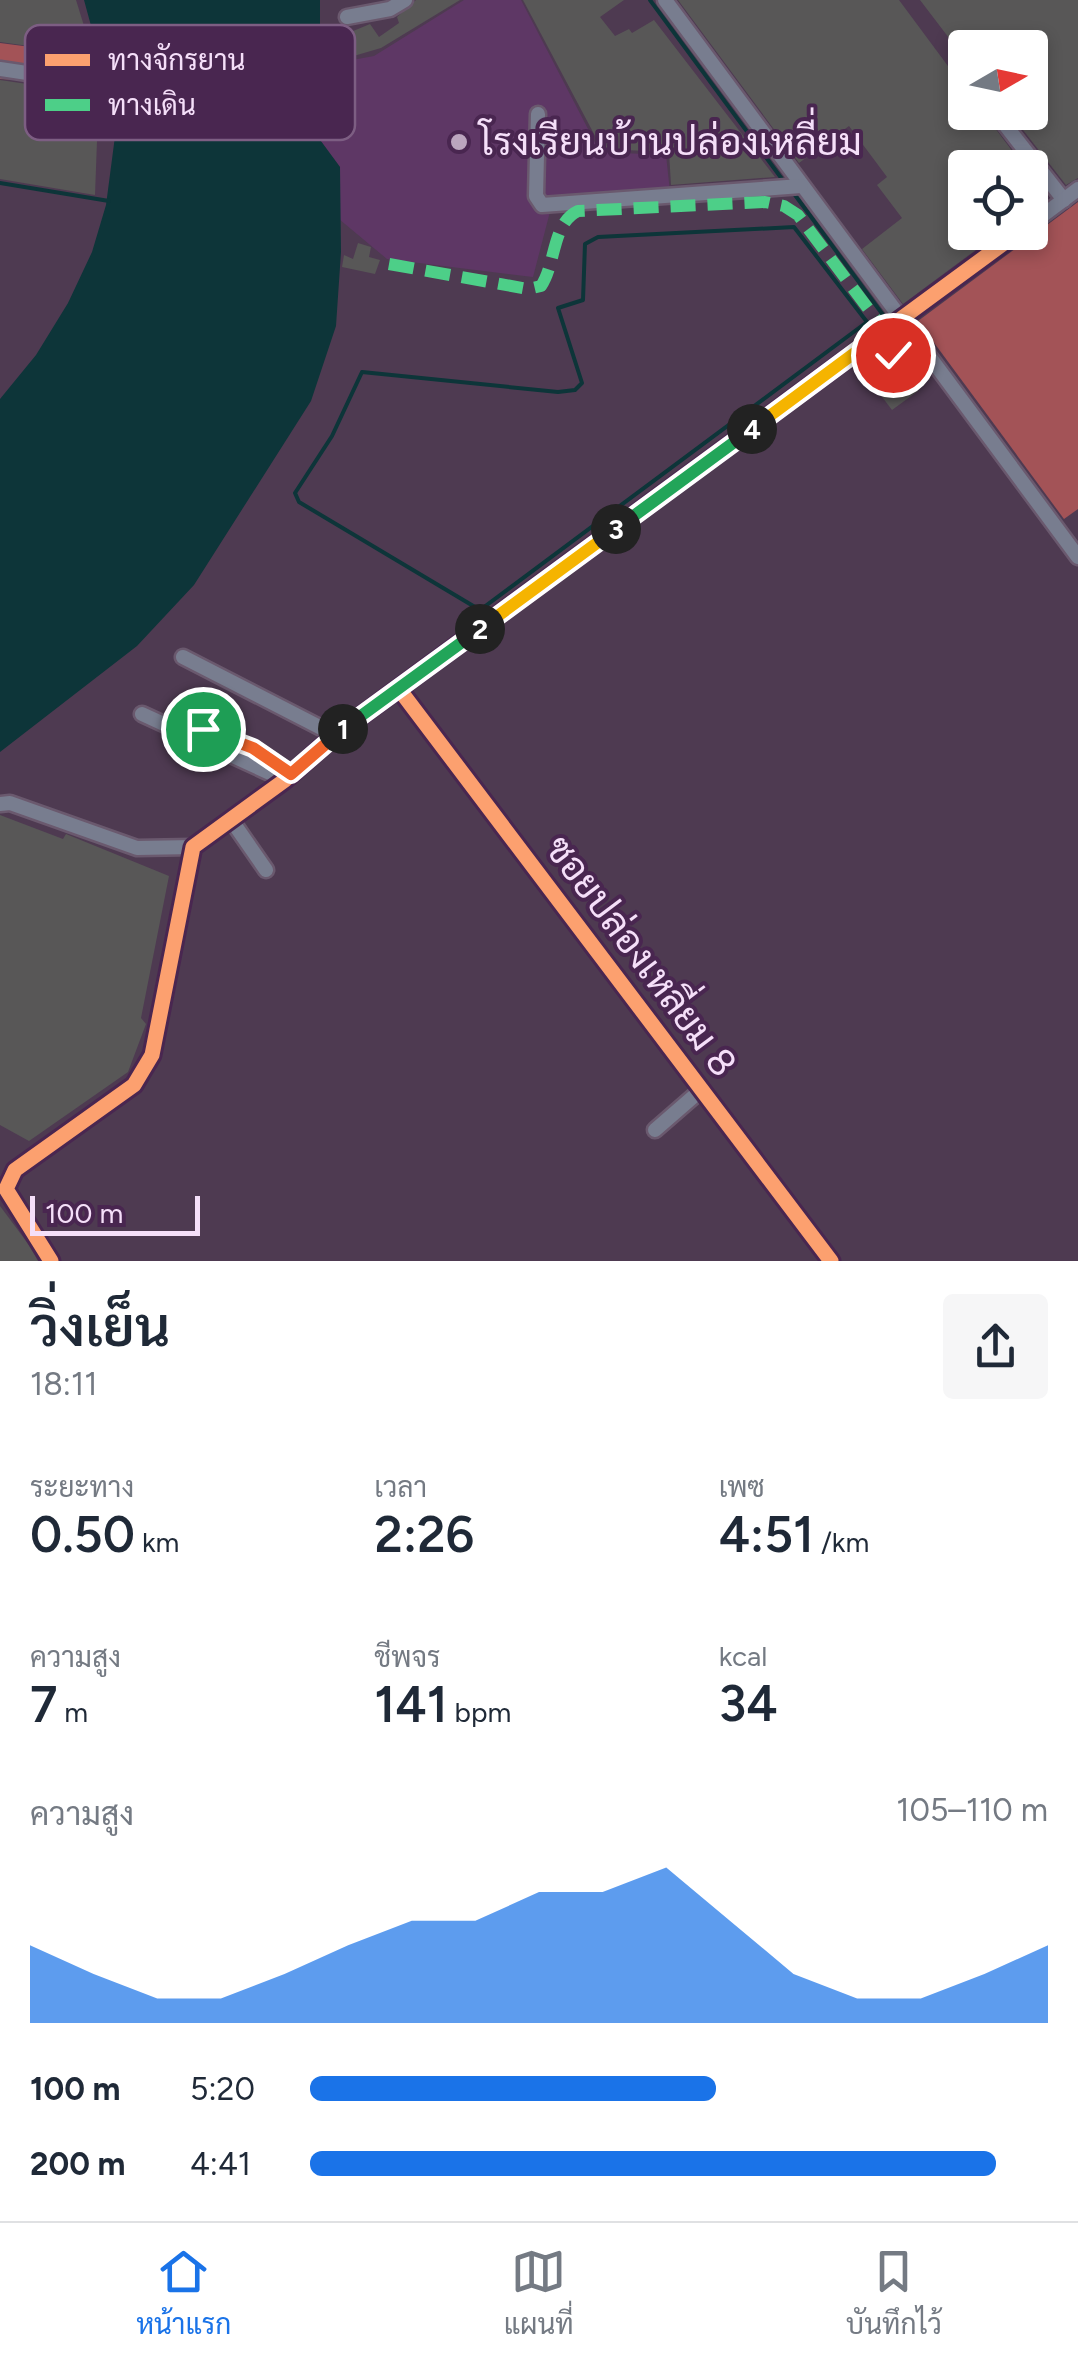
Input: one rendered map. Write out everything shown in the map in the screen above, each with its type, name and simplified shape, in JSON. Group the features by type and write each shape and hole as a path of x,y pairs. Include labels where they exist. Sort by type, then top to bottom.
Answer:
{"street":[{"path":"347,17 390,9 405,0"},
{"path":"665,0 1078,557"},
{"path":"0,70 25,73"},
{"path":"538,114 536,196 542,205 801,186"},
{"path":"1009,130 1064,200"},
{"path":"1048,211 1078,189"},
{"path":"0,804 10,803 137,848 193,847 288,777 335,735 995,250"},
{"path":"860,349 875,364 893,355"},
{"path":"183,657 335,735"},
{"name":"ซอยปล่องเหลี่ยม 8","path":"399,689 830,1261"},
{"path":"142,714 288,777"},
{"path":"225,736 253,748 288,777"},
{"path":"232,821 266,870"},
{"path":"51,1261 3,1186 15,1170 134,1085 152,1055 193,847"},
{"path":"654,1130 701,1090"}],"shaded area":[{"path":"84,0 320,0 320,25 91,25"},
{"name":"โรงเรียนบ้านปล่องเหลี่ยม","path":"464,0 521,0 600,152 666,155 671,201 551,208 533,277 387,259 339,219 340,167 320,140 355,140 355,60 374,56"},
{"path":"0,43 25,46 25,80 0,79"},
{"path":"115,140 320,140 340,167 341,252 336,326 311,401 194,585 137,646 0,752 0,399 36,355 68,303 92,252 106,205"},
{"path":"1078,202 1078,509 1064,519 918,321 1013,250 1048,250 1048,224"}],"building":[{"path":"0,0 76,0 84,25 25,25 25,45 0,42"},
{"path":"416,0 460,0 381,48 355,56 355,30 370,24 379,37 399,23 397,17"},
{"path":"523,0 624,0 600,17 615,36 629,29 632,33 654,20 775,177 671,185 669,152 602,149"},
{"path":"678,0 899,0 948,66 948,130 996,130 1012,150 948,150 948,250 976,250 903,304 862,249 902,218 877,185 887,177 849,126 799,163"},
{"path":"920,0 1078,0 1078,178 1066,185 1048,162 1048,150 1039,150 1023,130 1048,130 1048,30 948,30 948,37"},
{"path":"0,80 25,84 25,140 97,141 95,195 0,179"},
{"path":"358,243 371,247 369,257 380,260 375,274 342,267 344,255 353,259"},
{"path":"899,364 918,391 892,410 870,381"},
{"path":"0,815 63,839 66,834 169,876 141,1018 146,1024 128,1072 29,1141 0,1125"},
{"path":"0,1206 29,1245 38,1261 0,1261"}],"waterway":[{"path":"650,0 782,179"},
{"path":"0,183 109,201"},
{"path":"795,195 886,319"},
{"path":"794,227 867,322 480,610 299,502 295,493 332,436 362,372 558,392 575,390 582,383 558,308 583,300 585,244 598,237 794,227"}],"marked path":[{"path":"389,264 528,289 541,286 563,225 578,211 765,202 784,206 798,215 885,331"}],"cycle path":[{"path":"51,1261 6,1189 15,1170 134,1085 152,1055 193,847 285,780 335,735 995,250"},
{"path":"399,689 831,1261"}],"place":[{"name":"โรงเรียนบ้านปล่องเหลี่ยม","path":"459,142"}],"route":[{"path":"203,729 253,748 291,774 335,735 860,349 875,364 882,364 893,355"}]}
